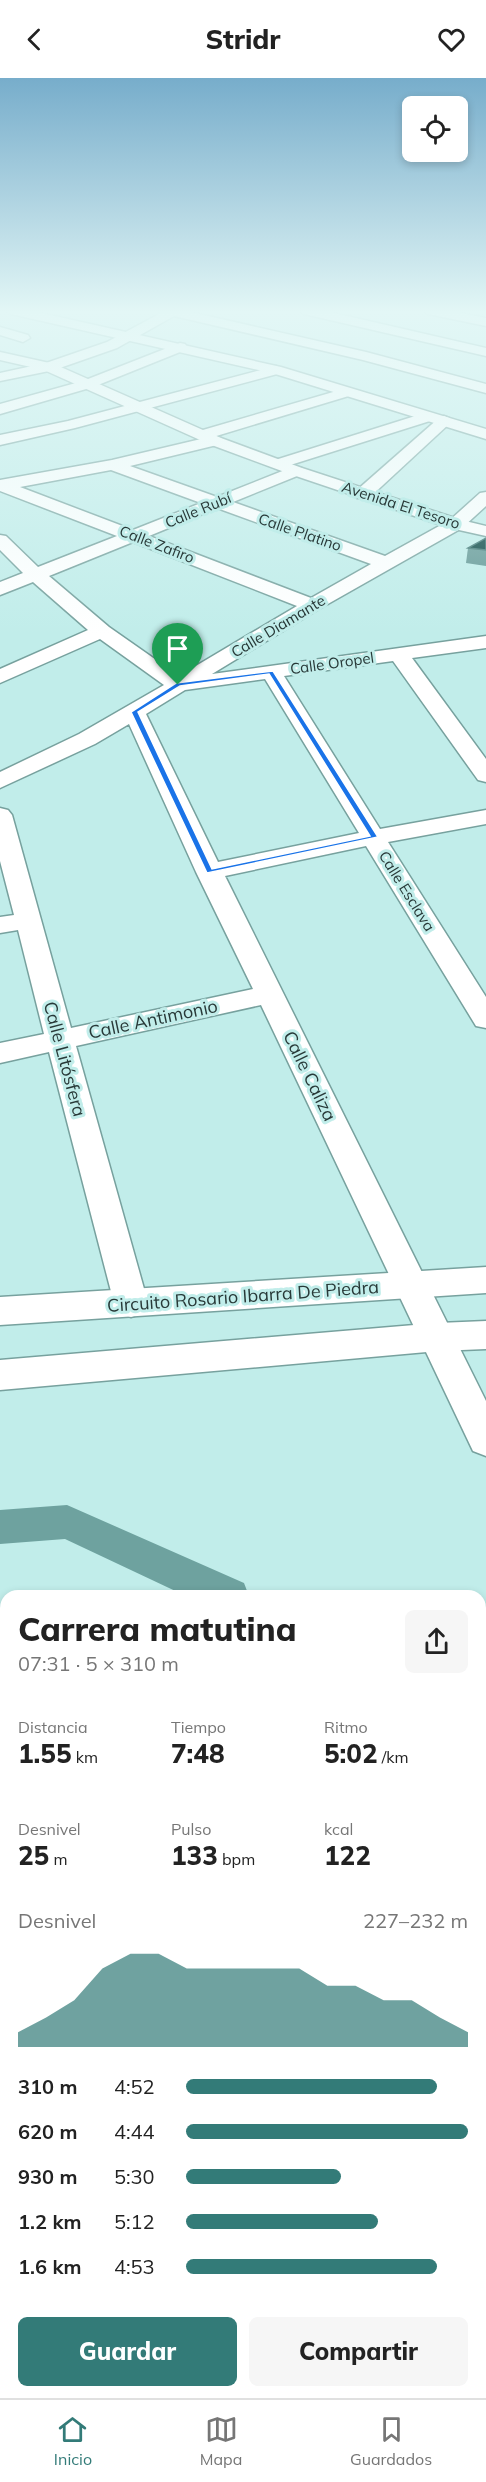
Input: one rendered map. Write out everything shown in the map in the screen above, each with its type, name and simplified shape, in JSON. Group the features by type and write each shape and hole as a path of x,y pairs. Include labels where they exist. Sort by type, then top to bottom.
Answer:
{"street":[{"path":"0,440 95,418"},
{"name":"Avenida El Tesoro","path":"163,418 208,438 296,471 456,524 486,531"},
{"path":"0,485 112,465 268,418"},
{"path":"363,494 436,419"},
{"path":"278,464 436,419 486,434"},
{"name":"Calle Platino","path":"112,465 386,563"},
{"name":"Calle Rubí","path":"0,589 296,471"},
{"name":"Calle Zafiro","path":"0,485 312,605"},
{"name":"Calle Diamante","path":"0,781 87,740 312,605 456,524 486,497"},
{"path":"0,540 36,575 102,631 178,685"},
{"path":"0,677 102,631"},
{"name":"Calle Oropel","path":"178,685 483,640"},
{"path":"398,654 486,775"},
{"name":"Calle Esclava","path":"271,672 486,1020"},
{"name":"Calle Caliza","path":"134,712 209,872 413,1285 486,1440"},
{"name":"Calle Litósfera","path":"0,815 14,923 60,1040 131,1303"},
{"path":"209,872 374,837 486,817"},
{"name":"Calle Antimonio","path":"0,1053 270,994"},
{"name":"Circuito Rosario Ibarra De Piedra","path":"0,1311 486,1280"},
{"path":"0,1375 438,1337 486,1335"}],"building":[{"path":"486,538 486,550 468,548"}],"waterway":[{"path":"0,1527 67,1522 216,1590"}],"route":[{"path":"271,672 374,837 209,872 134,712 178,685 271,672"}]}
